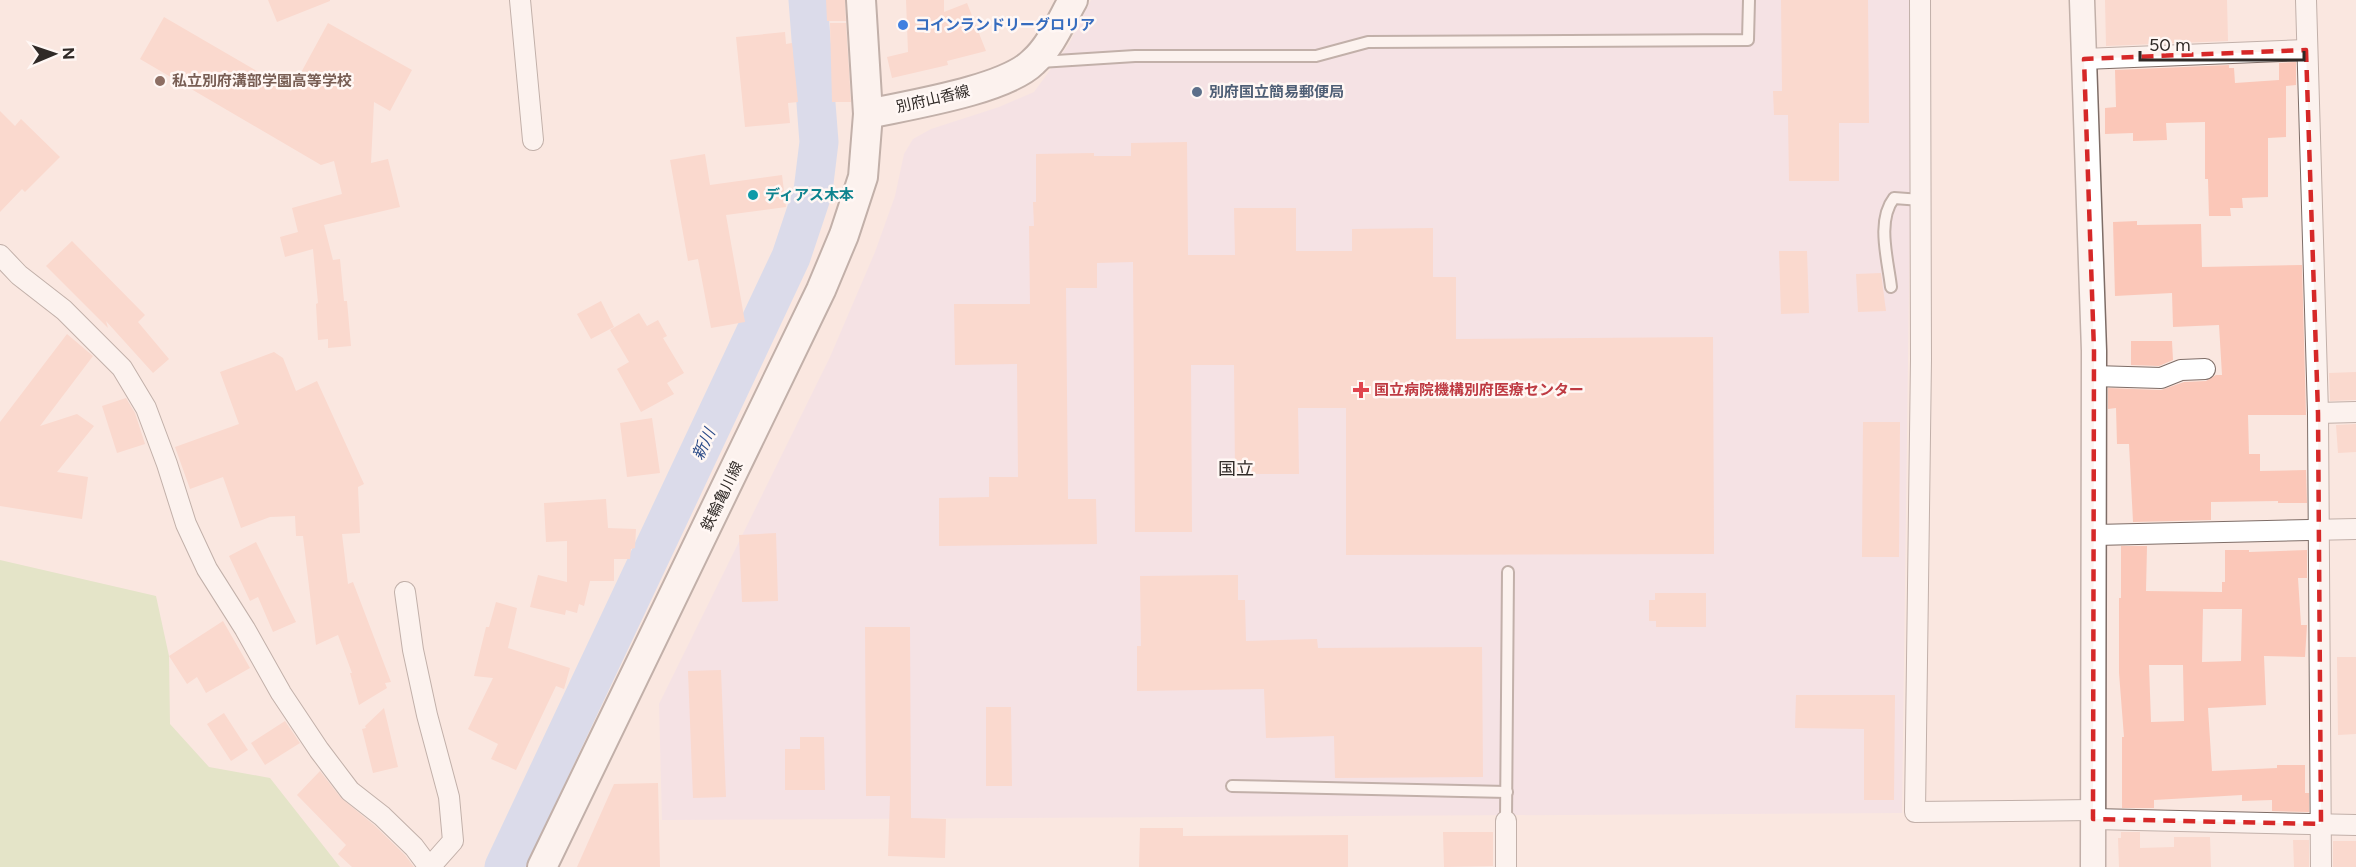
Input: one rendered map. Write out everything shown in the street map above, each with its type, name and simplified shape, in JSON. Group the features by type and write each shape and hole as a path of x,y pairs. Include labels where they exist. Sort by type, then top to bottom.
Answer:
{"main road":[{"path":"861,0 868,114"},
{"name":"別府山香線","path":"868,114 992,85 1033,62 1054,34 1072,0"},
{"name":"鉄輪亀川線","path":"542,867 820,290 844,235 863,177 868,114"}],"street":[{"path":"520,0 533,140"},
{"path":"1920,0 1921,371 1915,812 2093,815 2356,825"},
{"path":"2082,0 2094,375 2093,867"},
{"path":"2306,0 2318,413 2321,867"},
{"path":"2084,59 2306,50"},
{"path":"0,255 19,276 64,310 122,369 146,408 186,524 207,569 245,629 281,693 319,750 350,790 382,816 414,847 430,867 453,841 452,819 449,796 427,715 413,650 405,592"},
{"path":"2094,375 2161,378 2181,370 2205,369"},
{"path":"2318,413 2356,412"},
{"path":"2095,536 2356,529"},
{"path":"1506,820 1506,867"}],"lane":[{"path":"1033,62 1135,56 1316,56 1368,42 1748,40 1749,0"},
{"path":"1891,287 1885,230 1887,207 1894,198 1921,200"},
{"path":"1506,820 1508,572"},
{"path":"1232,786 1507,792"}],"highlighted area":[{"path":"2306,50 2318,413 2321,824 2093,819 2094,351 2084,59"}],"shaded area":[{"name":"国立病院機構別府医療センター","path":"1091,0 1909,0 1910,212 1902,813 662,820 659,704 830,357 875,252 895,196 904,154 913,139 931,129 999,107 1034,92 1069,44"}],"green space":[{"path":"0,560 156,596 169,656 170,724 209,767 270,778 340,867 0,867"}],"building":[{"path":"268,0 330,0 330,1 277,22"},
{"path":"826,0 845,0 846,21 827,21"},
{"path":"906,0 944,0 944,12 967,3 986,51 947,61 948,65 892,78 887,57 908,52"},
{"path":"1781,0 1868,0 1869,123 1839,123 1839,181 1789,181 1788,115 1774,115 1773,91 1782,91"},
{"path":"2105,0 2227,0 2228,41 2106,46"},
{"path":"164,17 291,91 328,23 412,70 390,111 374,102 371,163 388,159 400,207 324,225 333,260 340,259 351,346 328,348 328,339 318,340 316,304 318,303 313,249 285,257 280,237 298,232 292,208 342,194 334,161 321,165 140,59"},
{"path":"830,23 846,23 851,102 832,102"},
{"path":"785,32 786,44 792,43 798,102 788,103 790,123 745,127 736,37"},
{"path":"2296,62 2296,85 2286,86 2286,137 2268,138 2268,197 2242,198 2243,208 2230,208 2231,216 2209,216 2208,179 2205,179 2205,122 2166,123 2167,140 2133,141 2133,133 2105,134 2105,108 2116,107 2115,70 2229,65 2229,68 2234,68 2235,83 2279,80 2279,63"},
{"path":"0,111 15,126 21,119 60,157 25,192 22,189 0,212"},
{"path":"1187,142 1188,255 1235,255 1234,208 1296,208 1296,251 1352,251 1352,229 1433,228 1433,277 1456,277 1456,339 1713,337 1714,554 1346,555 1346,408 1298,408 1299,474 1235,474 1234,365 1191,365 1192,532 1135,532 1133,262 1097,263 1097,288 1066,288 1068,499 1096,499 1097,544 939,546 939,498 989,497 989,477 1018,477 1017,364 955,365 954,304 1030,304 1029,226 1034,226 1036,154 1094,153 1094,156 1131,156 1131,143"},
{"path":"705,154 710,185 782,175 786,207 726,215 745,322 711,328 698,259 688,261 670,160"},
{"path":"2137,221 2137,225 2201,224 2202,267 2302,265 2306,415 2248,415 2249,454 2260,454 2260,471 2306,470 2307,503 2211,502 2211,520 2133,522 2129,444 2117,444 2116,408 2108,409 2108,388 2161,390 2184,382 2206,381 2216,375 2222,375 2219,325 2173,327 2172,293 2115,296 2113,222"},
{"path":"72,241 145,315 138,322 169,359 153,373 106,321 108,328 46,266"},
{"path":"1779,251 1807,251 1809,313 1781,314"},
{"path":"1881,273 1886,311 1858,312 1856,274"},
{"path":"601,301 614,327 591,339 577,314"},
{"path":"639,313 647,326 658,320 667,336 663,338 684,373 667,383 674,394 641,412 617,369 629,362 610,330"},
{"path":"67,334 93,356 40,426 77,414 94,426 57,472 88,477 82,519 0,506 0,422"},
{"path":"2131,341 2172,341 2173,360 2159,366 2131,365"},
{"path":"274,352 283,358 296,391 317,381 364,484 358,487 360,533 342,534 348,584 353,582 391,682 385,683 387,688 359,705 350,673 352,673 338,635 316,645 303,536 296,536 295,516 270,517 241,528 223,477 190,489 175,447 239,424 220,372"},
{"path":"2356,372 2356,400 2330,401 2329,373"},
{"path":"126,398 135,413 145,444 117,453 102,406"},
{"path":"652,418 660,473 627,477 620,423"},
{"path":"1863,422 1900,422 1899,557 1862,557"},
{"path":"2356,424 2356,452 2338,453 2336,425"},
{"path":"606,499 608,528 636,529 635,548 631,549 630,559 614,559 614,581 590,581 584,606 579,604 577,613 566,610 565,615 530,607 538,575 567,582 567,541 546,542 544,503"},
{"path":"776,533 778,601 742,602 739,535"},
{"path":"256,542 296,622 273,632 258,597 250,601 229,556"},
{"path":"2121,546 2147,546 2146,591 2222,592 2222,582 2225,582 2225,550 2249,550 2249,552 2307,550 2307,578 2298,578 2301,625 2307,625 2305,657 2264,656 2266,705 2208,708 2212,771 2277,768 2277,765 2305,765 2305,793 2309,793 2309,812 2272,811 2272,800 2242,801 2242,795 2154,800 2154,808 2122,808 2122,737 2124,737 2119,673 2119,598 2121,598","holes":["2203,609 2242,609 2241,661 2202,662","2149,665 2183,665 2184,721 2151,722"]},
{"path":"1238,575 1238,600 1245,600 1246,641 1317,639 1318,648 1482,647 1483,777 1335,778 1334,736 1266,738 1264,689 1137,691 1137,646 1141,646 1140,576"},
{"path":"1655,593 1706,593 1706,627 1656,627 1656,621 1649,621 1649,600 1655,600"},
{"path":"496,602 517,608 508,648 570,668 564,689 556,686 516,770 491,759 498,744 468,729 493,678 474,676 486,627 489,627"},
{"path":"223,621 250,668 206,693 197,677 187,684 169,656"},
{"path":"865,627 910,627 911,818 946,819 945,858 888,856 890,796 866,796"},
{"path":"2337,657 2356,657 2356,734 2338,735"},
{"path":"721,670 726,797 693,798 688,671"},
{"path":"1796,695 1895,695 1894,800 1864,800 1864,729 1795,728"},
{"path":"986,707 1011,707 1012,786 986,786"},
{"path":"384,708 398,767 373,773 362,729 366,728 365,726"},
{"path":"224,713 248,750 231,761 207,724"},
{"path":"285,721 300,743 265,765 251,743"},
{"path":"800,737 824,737 825,790 785,790 785,749 800,749"},
{"path":"320,771 341,798 374,825 414,867 352,867 338,854 346,845 297,795"},
{"path":"658,783 660,867 577,867 614,784"},
{"path":"1140,828 1183,828 1183,836 1348,835 1348,867 1139,867"},
{"path":"1443,832 1493,832 1493,866 1444,867"},
{"path":"2121,832 2140,832 2140,848 2174,847 2174,837 2210,837 2211,867 2119,867 2118,838 2121,838"},
{"path":"2293,840 2309,840 2309,867 2294,867"},
{"path":"2333,841 2356,841 2356,867 2333,867"}],"waterway":[{"name":"新川","path":"504,867 791,257 813,191 819,142 808,0"}],"place":[{"name":"コインランドリーグロリア","path":"903,25"},
{"name":"私立別府溝部学園高等学校","path":"160,81"},
{"name":"別府国立簡易郵便局","path":"1197,92"},
{"name":"ディアス木本","path":"753,195"},
{"name":"国立病院機構別府医療センター","path":"1361,390"}],"district":[{"name":"国立","path":"1236,469"}]}
